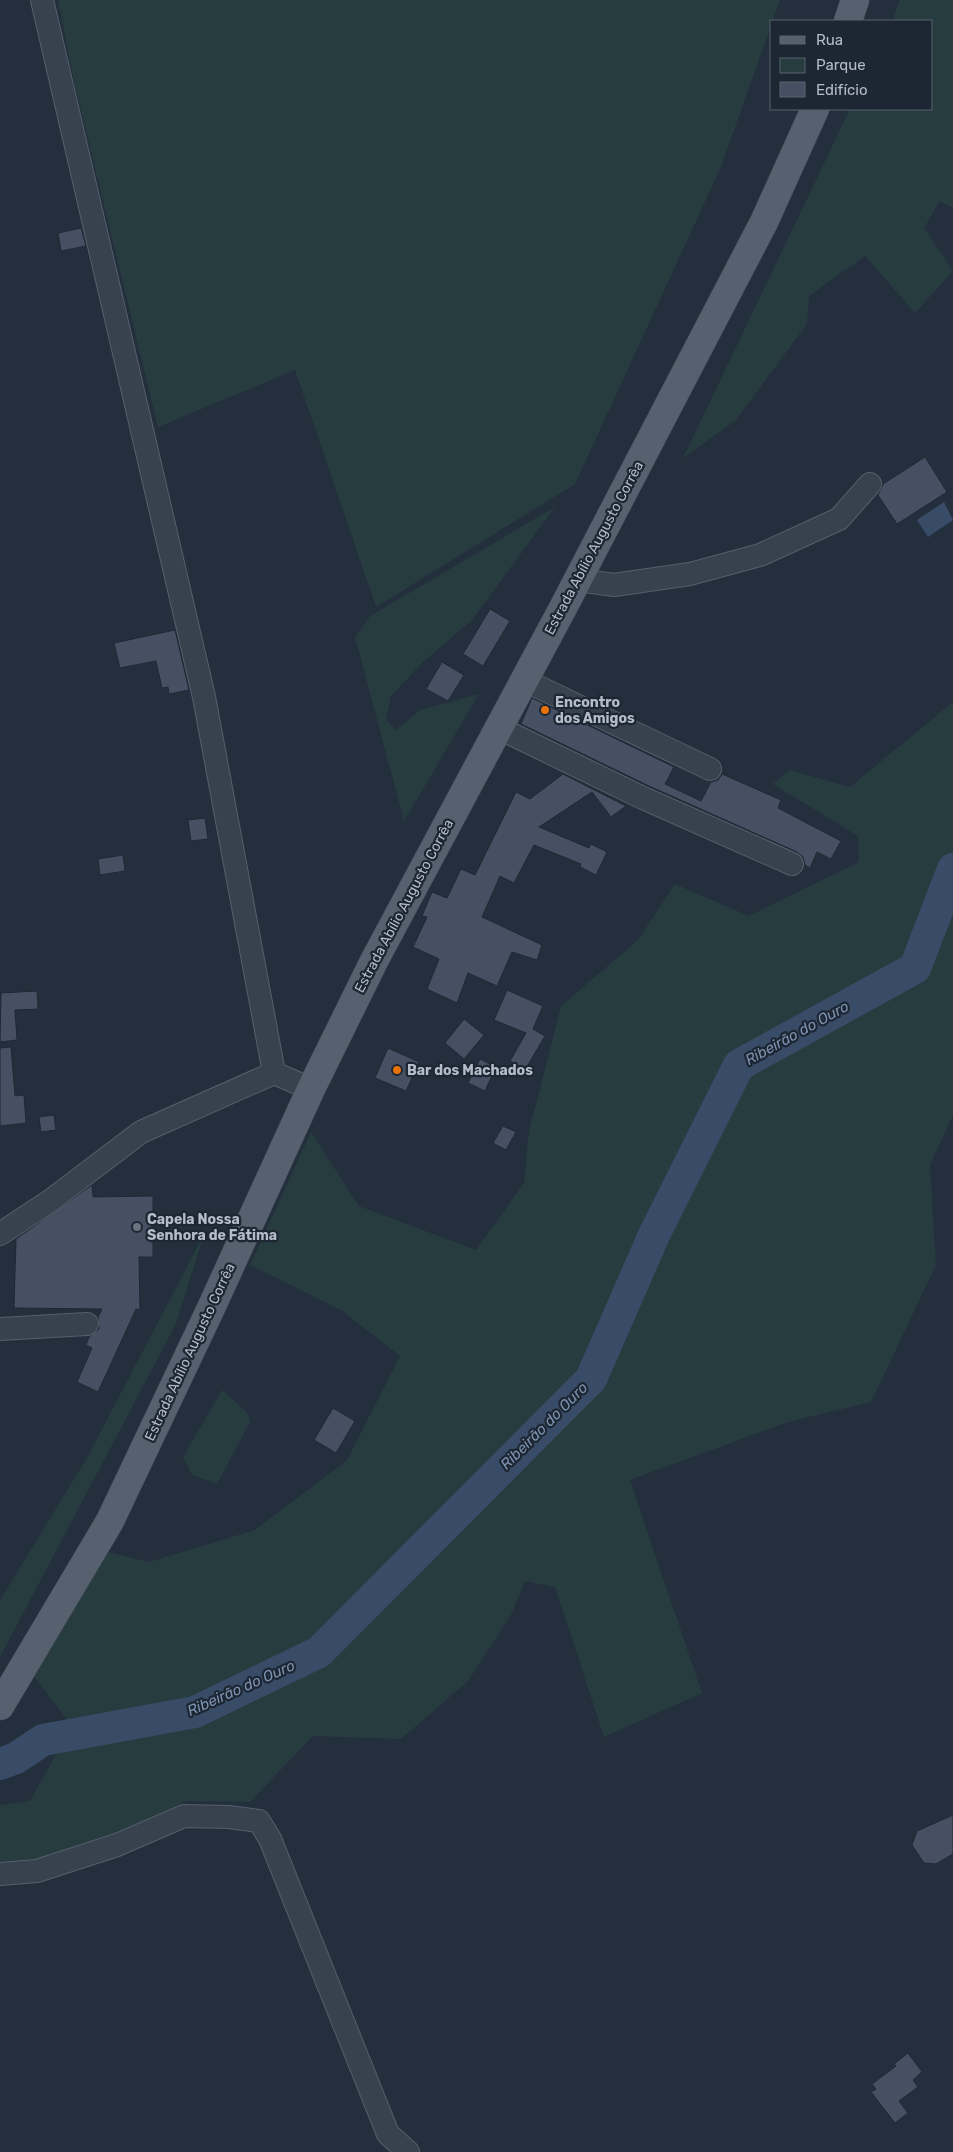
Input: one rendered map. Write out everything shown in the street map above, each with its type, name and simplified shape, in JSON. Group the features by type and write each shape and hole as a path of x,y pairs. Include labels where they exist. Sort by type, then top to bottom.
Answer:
{"main road":[{"path":"848,20 855,0"},
{"name":"Estrada Abílio Augusto Corrêa","path":"0,1706 110,1521 212,1306 311,1089 374,961 578,580 764,222 815,110"}],"street":[{"path":"42,0 204,697 274,1073"},
{"path":"578,580 614,585 681,576 760,555 839,519 870,484"},
{"path":"524,680 710,769"},
{"path":"499,728 643,798 792,864"},
{"path":"0,1234 50,1201 141,1132 274,1073 311,1089"},
{"path":"0,1329 87,1324"},
{"path":"0,1874 37,1871 117,1845 184,1816 229,1817 259,1821 270,1839 388,2134 408,2152"}],"green space":[{"path":"58,0 780,0 773,20 770,20 770,28 721,167 575,484 376,607 295,370 158,427 74,82"},
{"path":"900,0 953,0 953,208 940,201 924,228 953,271 915,313 865,256 809,296 807,324 735,421 683,458 850,110 933,110 933,20 892,20"},
{"path":"555,507 472,620 424,661 391,696 386,719 396,730 420,710 479,694 404,821 355,637 370,616"},
{"path":"953,702 953,1115 930,1165 936,1265 871,1402 788,1422 630,1480 702,1693 604,1737 555,1587 525,1581 511,1615 468,1681 401,1739 313,1736 250,1802 187,1801 97,1841 8,1869 0,1869 0,1805 30,1801 72,1726 33,1675 108,1552 149,1562 255,1530 347,1460 400,1356 341,1310 250,1265 311,1132 359,1206 476,1250 524,1183 529,1131 561,1006 638,940 675,884 749,916 859,862 858,836 773,784 790,770 850,787"},
{"path":"204,1234 176,1324 0,1657 0,1600 87,1458"},
{"path":"222,1390 247,1412 250,1422 217,1484 192,1475 183,1457"}],"water":[{"path":"944,502 953,520 928,537 917,520"}],"building":[{"path":"81,228 86,246 61,251 58,233"},
{"path":"925,457 947,492 897,524 878,495 883,484"},
{"path":"490,609 510,621 483,666 463,654"},
{"path":"175,630 189,690 169,694 168,687 162,688 156,661 120,668 114,643"},
{"path":"442,662 464,675 448,701 426,689"},
{"path":"532,698 674,767 665,784 701,801 711,782 718,780 722,774 781,800 778,808 841,841 831,859 817,852 810,868 805,865 803,857 797,852 649,786 521,724"},
{"path":"563,774 626,806 611,817 592,792 539,827 589,848 591,844 607,852 596,875 580,867 581,864 534,845 514,883 500,876 482,917 542,945 537,960 512,952 497,986 468,973 457,1003 427,989 439,959 413,947 427,917 422,916 432,892 447,898 461,869 475,875 516,792 530,799"},
{"path":"205,818 208,839 191,841 188,820"},
{"path":"123,855 125,871 100,875 98,859"},
{"path":"507,990 543,1006 533,1029 545,1036 525,1070 510,1061 526,1033 494,1020"},
{"path":"37,991 38,1009 15,1010 17,1040 0,1042 1,993"},
{"path":"464,1019 484,1035 464,1059 445,1043"},
{"path":"11,1047 15,1096 24,1095 26,1123 0,1126 0,1048"},
{"name":"Bar dos Machados","path":"388,1048 419,1062 406,1091 375,1078"},
{"path":"480,1059 496,1067 485,1091 468,1083"},
{"path":"54,1115 56,1130 41,1132 39,1117"},
{"path":"503,1126 516,1132 506,1150 493,1143"},
{"path":"92,1185 93,1197 153,1196 153,1257 139,1257 140,1310 136,1309 98,1392 77,1382 92,1348 86,1345 89,1337 99,1329 98,1317 102,1309 14,1308 16,1239"},
{"path":"333,1408 355,1421 336,1453 314,1440"},
{"path":"953,1815 953,1854 936,1864 924,1863 912,1845 917,1831"},
{"path":"908,2053 922,2072 913,2080 918,2087 899,2101 908,2113 895,2123 871,2092 876,2089 872,2084 896,2066 894,2064"}],"waterway":[{"name":"Ribeirão do Ouro","path":"0,1764 16,1758 43,1740 195,1712 319,1652 591,1379 654,1235 739,1065 915,968 953,869"}],"place":[{"name":"Encontro dos Amigos","path":"545,710"},
{"name":"Bar dos Machados","path":"397,1070"},
{"name":"Capela Nossa Senhora de Fátima","path":"137,1227"}]}
